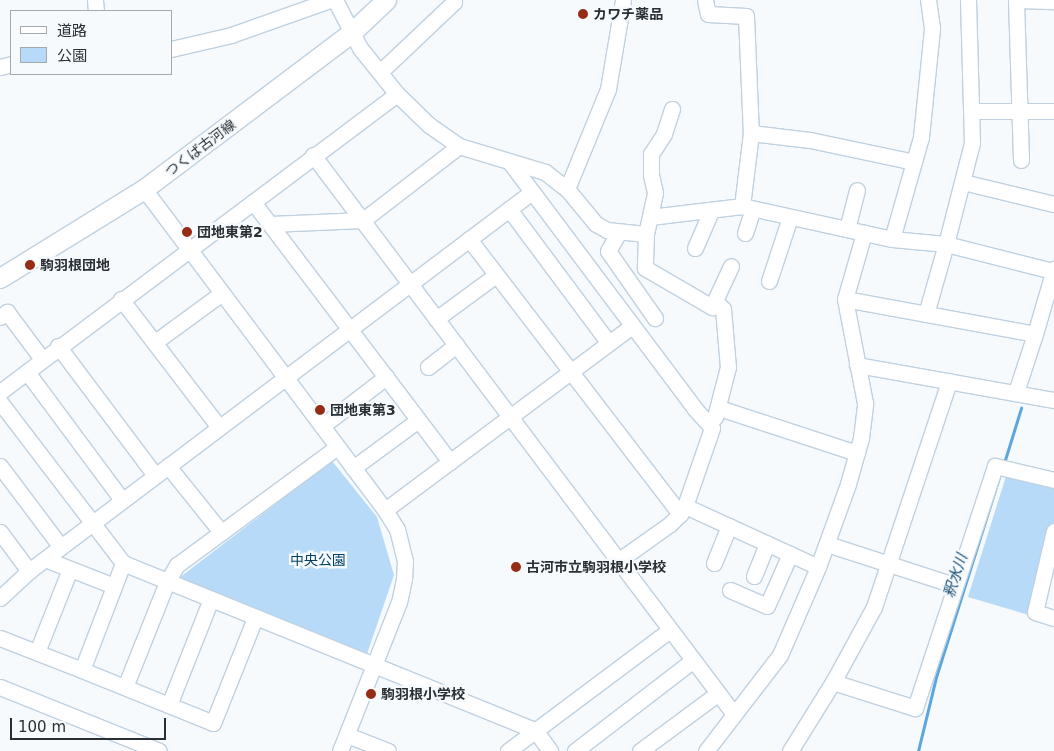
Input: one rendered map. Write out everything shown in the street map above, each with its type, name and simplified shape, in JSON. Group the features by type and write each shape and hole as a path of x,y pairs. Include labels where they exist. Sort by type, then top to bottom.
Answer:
{"main road":[{"name":"つくば古河線","path":"0,278 144,189 351,33 386,0"}],"street":[{"path":"172,49 231,35 330,0"},
{"path":"336,0 351,33 380,72 397,94 429,125 459,146 546,172 567,189 596,224 607,230 646,234"},
{"path":"567,189 608,89 623,0"},
{"path":"705,0 708,14 746,16 751,133 745,233"},
{"path":"892,239 921,137 932,28 928,0"},
{"path":"926,314 972,143 968,0"},
{"path":"1022,160 1017,0 1054,1"},
{"path":"380,72 454,2"},
{"path":"0,392 121,298 397,94"},
{"path":"672,110 664,134 651,154 651,175 655,193 646,234 645,268 712,306 731,266"},
{"path":"972,111 1054,111"},
{"path":"751,133 810,140 914,162"},
{"path":"270,224 363,220 459,146"},
{"path":"313,156 363,220 692,661 734,714"},
{"path":"509,161 632,326 712,428"},
{"path":"963,182 1054,204"},
{"path":"144,189 385,510 397,530 402,546 404,579 399,602 340,751"},
{"path":"848,229 857,190"},
{"path":"2,590 532,192"},
{"path":"253,202 450,462"},
{"path":"650,217 748,207 892,239 946,244 1054,270 1016,392"},
{"path":"509,209 609,343"},
{"path":"695,248 711,211"},
{"path":"769,281 790,217"},
{"path":"618,232 608,251 655,318"},
{"path":"706,751 780,655 827,544 858,453 865,418 865,403 845,298 864,233"},
{"path":"469,239 570,373 682,510 729,526 818,567"},
{"path":"436,318 496,276"},
{"path":"155,342 222,293"},
{"path":"121,298 219,427"},
{"path":"845,298 1035,334"},
{"path":"618,561 670,524 682,510 719,408 728,367 724,309 715,301"},
{"path":"0,317 7,312 42,359"},
{"path":"385,510 510,419 632,326"},
{"path":"428,367 456,345"},
{"path":"58,346 155,475"},
{"path":"857,365 1054,400"},
{"path":"27,372 122,500"},
{"path":"322,426 386,377"},
{"path":"790,751 833,682 874,607 950,381"},
{"path":"0,402 123,563 535,730 550,751"},
{"path":"719,408 858,453"},
{"path":"353,468 418,420"},
{"path":"125,687 167,582 177,565 337,447"},
{"path":"0,466 61,547"},
{"path":"168,466 221,532"},
{"path":"833,682 915,708 954,585 995,466 1054,480"},
{"path":"714,562 729,526"},
{"path":"1054,531 1035,612 1054,618"},
{"path":"0,532 29,571"},
{"path":"754,576 767,544"},
{"path":"827,544 954,585"},
{"path":"730,590 767,606 790,554"},
{"path":"45,559 114,586"},
{"path":"82,670 123,563"},
{"path":"37,652 70,569"},
{"path":"169,705 211,599"},
{"path":"0,638 213,723 255,618"},
{"path":"508,751 670,630"},
{"path":"575,751 692,661"},
{"path":"0,687 159,751"},
{"path":"640,751 717,694"},
{"path":"347,735 388,751"}],"green space":[{"name":"中央公園","path":"332,461 377,517 394,575 367,654 179,578"},
{"path":"1008,470 1054,483 1054,528 1032,616 968,597"}],"waterway":[{"name":"釈水川","path":"1004,463 1021,408"},
{"name":"釈水川","path":"918,751 936,677 1001,471"}],"place":[{"name":"カワチ薬品","path":"583,14"},
{"name":"団地東第2","path":"187,232"},
{"name":"駒羽根団地","path":"30,265"},
{"name":"団地東第3","path":"320,410"},
{"name":"古河市立駒羽根小学校","path":"516,567"},
{"name":"駒羽根小学校","path":"371,694"}]}
